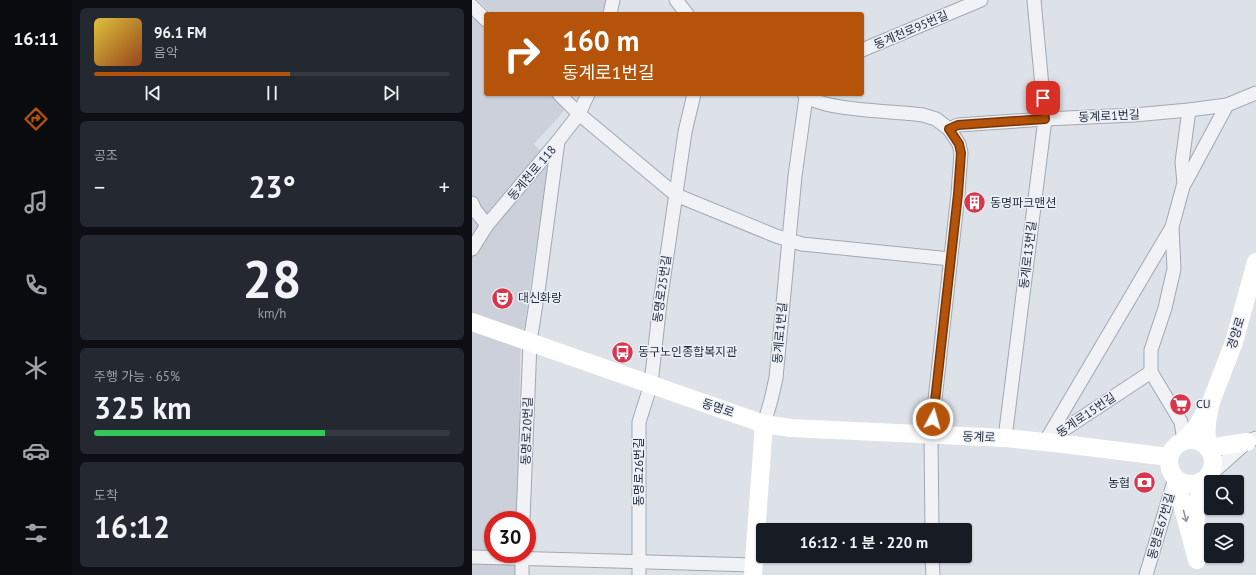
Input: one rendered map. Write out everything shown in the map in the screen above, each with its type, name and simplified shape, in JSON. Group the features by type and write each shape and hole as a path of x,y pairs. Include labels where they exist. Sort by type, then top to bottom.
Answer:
{"street":[{"path":"610,12 613,0"},
{"path":"676,0 685,12"},
{"name":"동계천로95번길","path":"864,49 982,0"},
{"name":"동계로13번길","path":"1005,438 1045,119 1034,0"},
{"path":"472,6 484,18"},
{"name":"동계로1번길","path":"807,96 820,103 837,107 923,115 936,119 949,129 958,125 1134,115 1190,110 1227,105 1256,92"},
{"path":"561,96 579,114 676,195 802,244 950,259"},
{"name":"동계천로 118","path":"472,249 487,225 579,114 587,96"},
{"name":"동명로25번길","path":"651,384 660,303 685,132 694,96"},
{"name":"동계로1번길","path":"764,424 776,378 795,176 805,96"},
{"path":"1184,183 1227,105"},
{"name":"동계로15번길","path":"1045,442 1172,227 1184,183 1182,162 1190,110"},
{"path":"932,523 931,435 958,194 961,153 959,144 949,129"},
{"path":"530,342 558,141"},
{"path":"472,203 487,225"},
{"name":"동계로15번길","path":"1045,442 1151,372 1152,350 1165,308 1174,268 1172,227"},
{"name":"경양로","path":"1211,402 1234,342 1256,262"},
{"name":"동명로","path":"472,322 764,424"},
{"name":"동명로20번길","path":"523,511 530,342"},
{"path":"1151,372 1181,422 1184,441"},
{"name":"동명로26번길","path":"638,575 639,422 651,384"},
{"path":"1199,567 1175,478 1170,468 1170,457 1173,449 1184,441 1197,426 1211,402"},
{"path":"1209,475 1213,460 1208,448 1206,423 1211,402"},
{"path":"536,557 753,570 764,424"},
{"name":"동계로","path":"764,424 791,428 1005,438 1170,457"},
{"path":"1184,441 1197,441 1208,448 1252,440"},
{"path":"1211,475 1252,440"},
{"path":"1175,478 1180,482 1193,485 1204,480"},
{"name":"동명로67번길","path":"1146,575 1175,478"},
{"path":"1199,567 1196,516 1197,500 1204,485"},
{"path":"472,557 484,557"},
{"path":"522,563 522,575"},
{"path":"932,563 933,575"}],"shaded area":[{"path":"478,0 606,0 604,12 490,12"},
{"path":"472,14 484,26 484,96 553,96 563,106 564,111 534,144 549,161 520,356 519,511 484,511 484,563 519,563 519,575 472,575"}],"place":[{"name":"동명파크맨션","path":"975,203"},
{"name":"대신화랑","path":"503,298"},
{"name":"동구노인종합복지관","path":"623,352"},
{"name":"CU","path":"1181,404"},
{"name":"농협","path":"1145,483"}],"route":[{"path":"933,419 944,327 961,153 959,144 949,129 958,125 1045,119 1043,98"}]}
